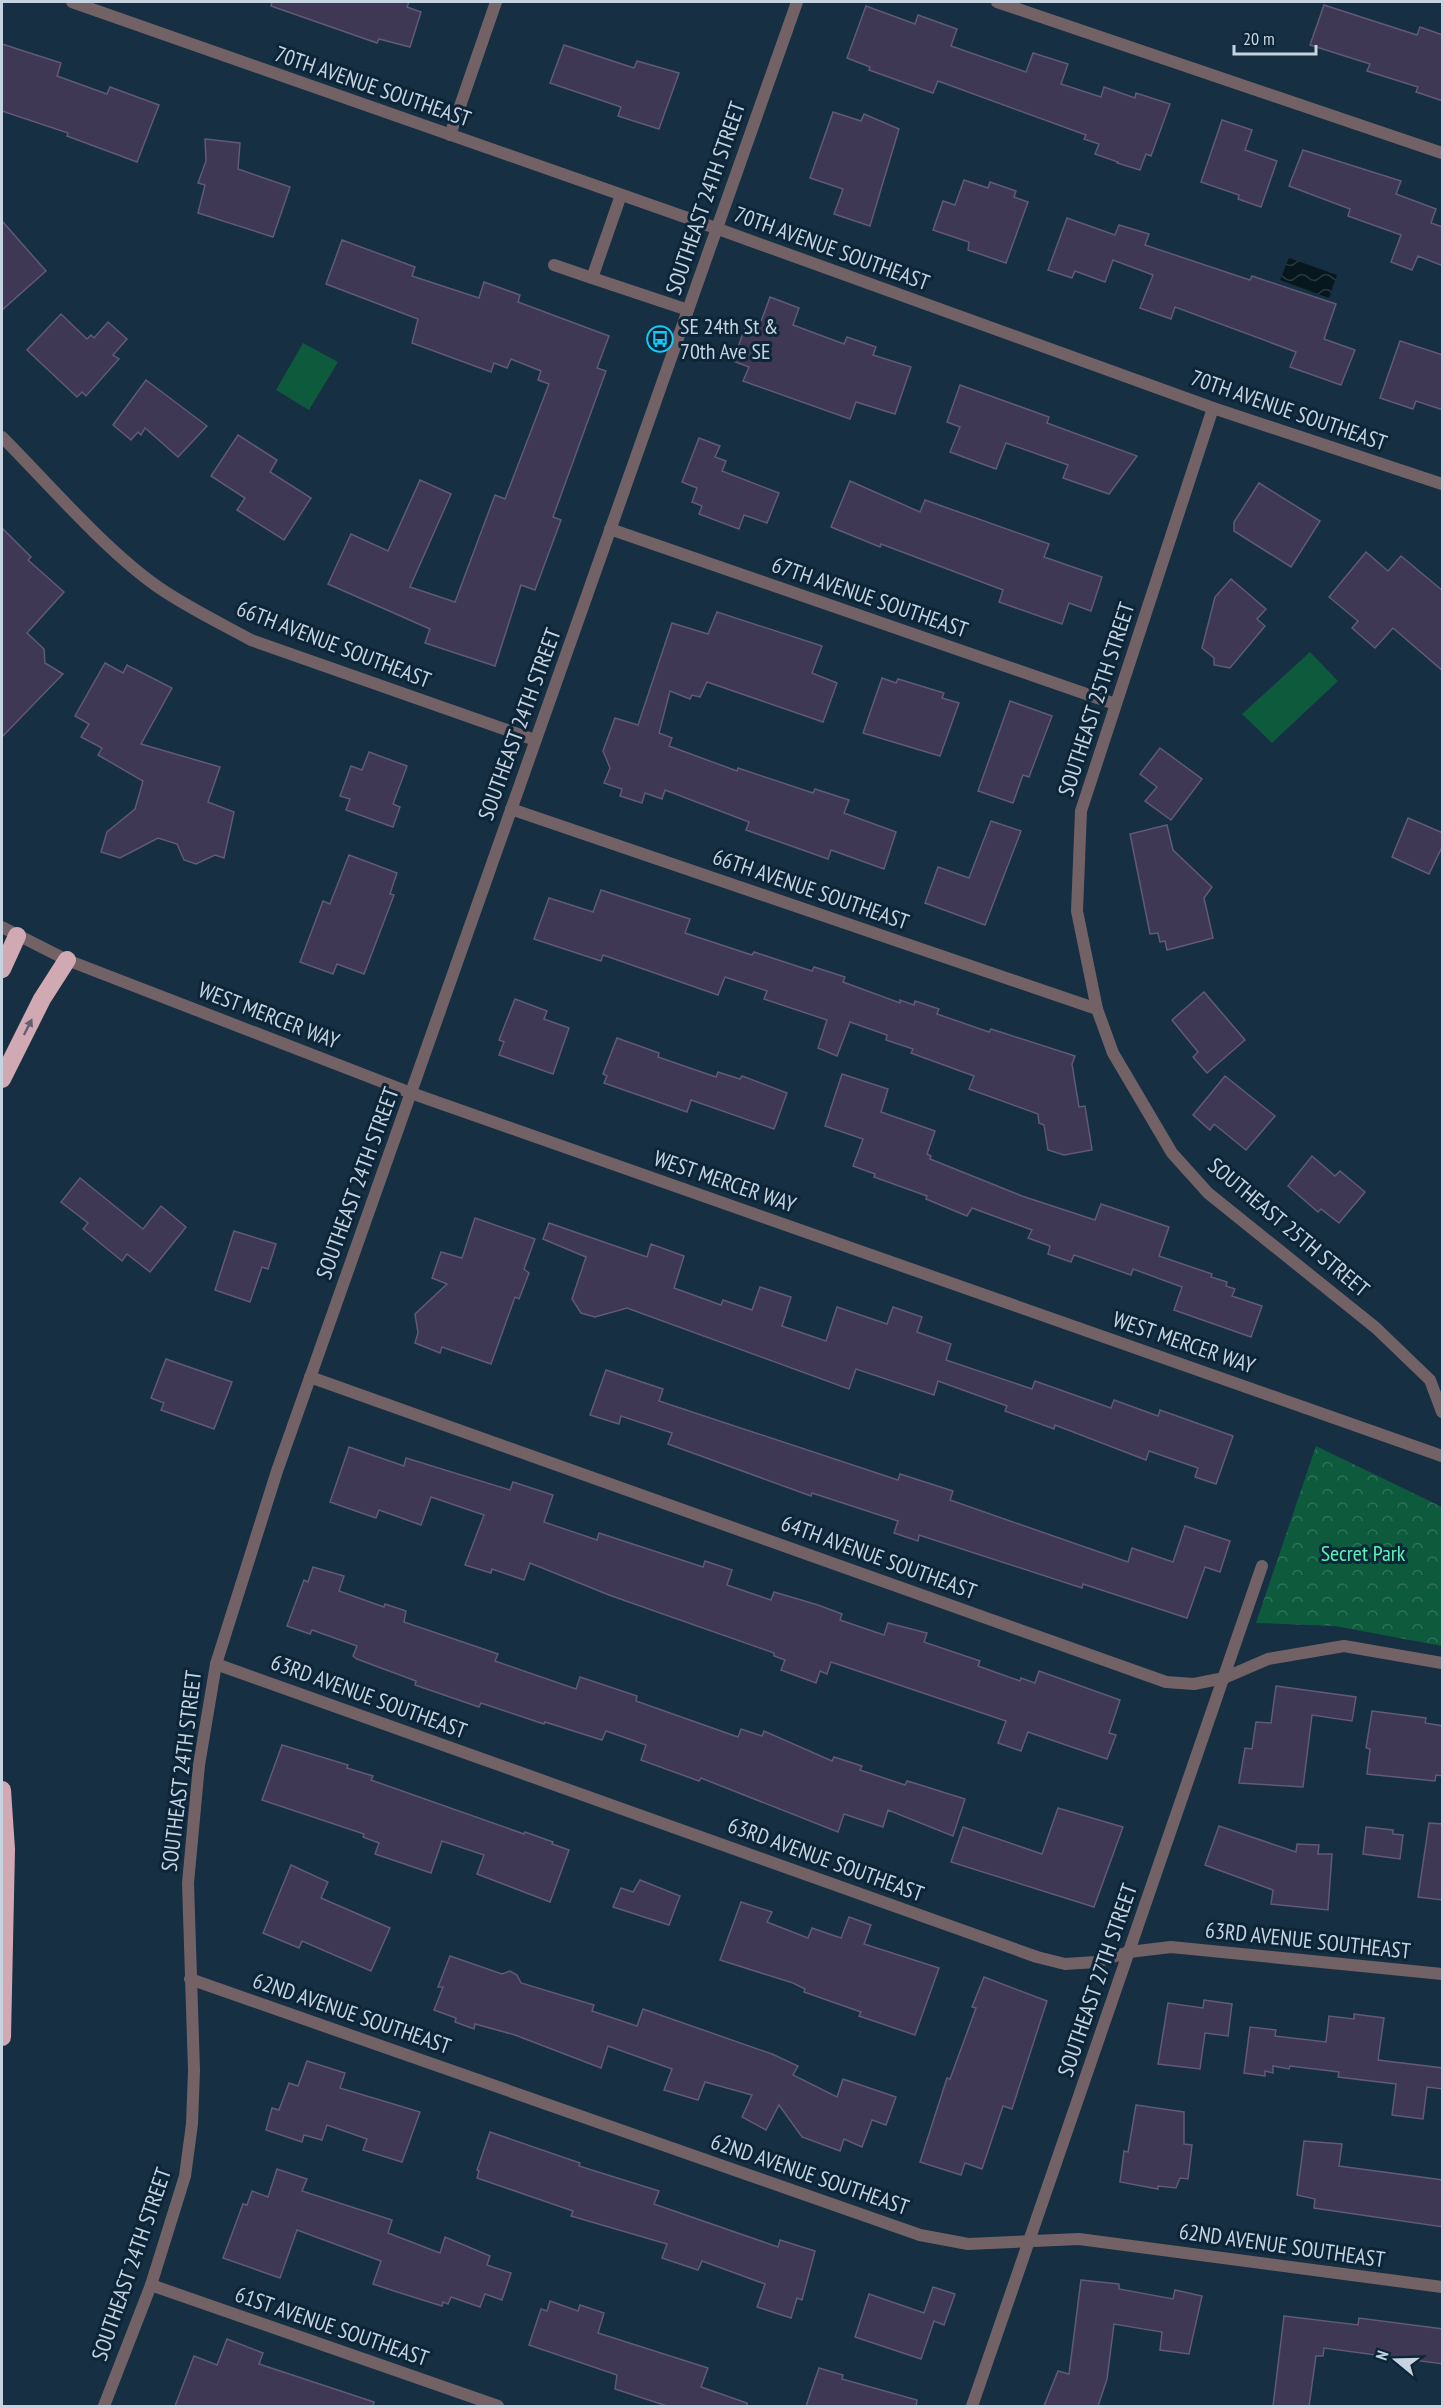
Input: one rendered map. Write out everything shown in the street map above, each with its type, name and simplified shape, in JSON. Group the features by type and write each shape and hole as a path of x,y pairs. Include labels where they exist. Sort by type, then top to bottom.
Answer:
{"highway":[{"path":"2,969 9,932"},
{"path":"2,1079 42,999 67,960"},
{"path":"2,1790 6,1849 2,2037"}],"street":[{"name":"70TH AVENUE SOUTHEAST","path":"72,2 621,195 1213,408 1438,482"},
{"path":"450,135 496,2"},
{"name":"SOUTHEAST 24TH STREET","path":"104,2406 151,2285 185,2176 192,2124 194,2070 188,1883 199,1765 216,1664 277,1471 797,2"},
{"path":"997,2 1443,153"},
{"path":"592,278 621,195"},
{"path":"554,265 688,310"},
{"name":"SOUTHEAST 25TH STREET","path":"1213,408 1081,811 1077,911 1097,1009 1113,1053 1146,1112 1173,1153 1208,1193 1376,1328 1430,1380 1443,1412"},
{"name":"66TH AVENUE SOUTHEAST","path":"2,437 108,543 158,587 212,619 250,640 535,740"},
{"path":"1438,482 1443,496"},
{"name":"67TH AVENUE SOUTHEAST","path":"610,529 1115,704"},
{"name":"66TH AVENUE SOUTHEAST","path":"511,809 1097,1009"},
{"name":"WEST MERCER WAY","path":"9,932 67,960 411,1093 1443,1456"},
{"name":"64TH AVENUE SOUTHEAST","path":"310,1377 1166,1682 1194,1684 1224,1678 1268,1659 1344,1646 1443,1663"},
{"name":"SOUTHEAST 27TH STREET","path":"972,2406 1262,1566"},
{"name":"63RD AVENUE SOUTHEAST","path":"216,1664 1037,1957 1065,1964 1096,1962 1129,1952 1171,1947 1443,1974"},
{"name":"62ND AVENUE SOUTHEAST","path":"190,1979 920,2235 968,2244 1079,2239 1443,2287"},
{"name":"61ST AVENUE SOUTHEAST","path":"151,2285 498,2406"}],"green space":[{"path":"303,343 338,362 309,410 276,390"},
{"path":"1310,652 1338,681 1272,743 1242,714"},
{"name":"Secret Park","path":"1316,1446 1442,1507 1442,1646 1335,1626 1256,1623"}],"water":[{"path":"1289,258 1337,275 1329,298 1280,280"}],"building":[{"path":"272,2 409,2 407,7 421,12 410,47 379,39 377,43 271,6"},
{"path":"1324,5 1417,35 1420,27 1443,35 1443,101 1416,92 1418,87 1367,71 1370,64 1310,45"},
{"path":"866,6 915,24 918,15 957,29 951,46 1026,72 1033,53 1068,64 1061,84 1101,97 1104,87 1135,98 1136,93 1170,104 1151,156 1146,154 1140,170 1117,163 1095,154 1099,144 1084,139 1086,135 938,81 933,93 869,70 870,67 847,58"},
{"path":"2,44 61,63 57,76 107,94 110,87 159,105 137,162 67,136 68,133 2,111"},
{"path":"564,45 634,68 637,61 679,73 659,129 618,116 621,107 550,83"},
{"path":"833,112 861,121 864,114 899,129 870,226 834,214 843,189 810,178"},
{"path":"1222,120 1252,130 1245,150 1277,161 1261,207 1238,199 1239,195 1201,182"},
{"path":"205,139 240,143 238,169 290,187 273,237 198,213 205,185 198,183 206,161"},
{"path":"1303,150 1401,181 1396,194 1436,209 1431,223 1443,227 1443,266 1418,256 1412,270 1391,262 1401,235 1348,216 1350,209 1289,186"},
{"path":"964,180 988,188 990,182 1016,191 1014,197 1028,202 1006,263 968,250 969,242 933,230 943,201 955,205"},
{"path":"1067,218 1115,235 1119,225 1149,234 1145,245 1250,280 1252,276 1336,304 1324,339 1355,350 1341,385 1290,367 1296,352 1175,307 1171,319 1140,308 1153,275 1113,260 1105,282 1075,271 1072,278 1048,270"},
{"path":"2,221 46,271 2,310"},
{"path":"342,240 415,267 412,276 479,298 484,282 520,295 518,302 609,336 597,368 606,371 553,517 561,520 535,590 521,585 495,666 425,643 430,629 328,584 351,534 388,551 420,480 451,494 410,587 455,602 495,495 505,499 549,384 538,380 541,371 511,359 507,368 494,363 491,372 412,343 418,319 326,284"},
{"path":"770,297 799,308 793,325 844,344 847,337 876,347 873,355 911,367 895,414 856,402 850,419 743,381 749,367 733,361 747,322 759,327"},
{"path":"61,314 87,339 91,335 94,338 108,322 127,339 113,355 119,359 86,396 82,392 77,397 27,350"},
{"path":"1400,341 1443,355 1443,410 1416,401 1413,409 1380,398"},
{"path":"146,380 207,426 178,457 145,428 141,435 138,432 131,440 113,425"},
{"path":"960,385 1049,417 1047,423 1137,456 1109,494 1063,478 1068,465 1006,443 996,469 950,452 960,427 947,422"},
{"path":"238,435 277,460 270,472 311,498 284,540 237,510 245,498 211,476"},
{"path":"699,438 720,446 715,457 726,461 722,471 779,493 767,523 744,515 739,529 699,514 702,506 692,502 697,488 682,482"},
{"path":"850,481 920,512 925,500 1049,544 1044,557 1102,577 1091,611 1069,603 1062,624 999,602 1003,590 881,544 880,547 831,527"},
{"path":"1259,483 1320,521 1291,567 1234,531 1234,522"},
{"path":"2,528 31,557 28,560 64,592 27,633 44,649 45,663 63,674 2,737"},
{"path":"1366,552 1388,571 1401,556 1443,591 1443,671 1393,628 1375,648 1352,628 1358,621 1329,597"},
{"path":"1231,579 1266,609 1257,619 1265,626 1230,668 1214,665 1214,658 1202,648 1215,597"},
{"path":"717,612 822,646 812,673 837,683 823,722 707,682 700,697 692,695 690,699 670,691 659,733 672,738 669,746 737,771 738,768 813,793 815,789 849,800 844,813 896,832 884,869 831,850 828,859 746,830 749,822 665,790 662,799 645,793 642,803 620,796 622,789 604,783 610,768 603,751 615,718 638,725 672,623 708,634"},
{"path":"105,663 123,673 127,665 172,688 141,744 220,767 208,802 234,812 224,858 215,855 196,864 184,860 177,844 158,838 120,858 101,852 107,832 135,809 143,781 98,755 102,748 81,737 89,724 75,716"},
{"path":"882,678 896,683 898,679 944,693 942,698 959,703 940,756 863,733"},
{"path":"1010,701 1052,716 1029,777 1023,775 1013,803 978,791"},
{"path":"1160,748 1202,779 1171,820 1145,801 1157,787 1140,774"},
{"path":"369,752 407,766 393,804 400,807 393,827 346,810 350,799 340,796 351,766 362,770"},
{"path":"1408,818 1443,833 1443,845 1429,874 1392,857"},
{"path":"991,821 1021,831 985,925 925,903 938,867 969,878"},
{"path":"1167,825 1173,850 1212,887 1204,898 1213,938 1167,950 1165,941 1160,942 1158,933 1150,934 1130,834"},
{"path":"349,855 397,873 390,894 394,895 364,974 337,964 333,974 300,962 323,901 330,904"},
{"path":"601,890 690,919 685,933 752,955 754,952 812,971 814,967 845,977 843,982 900,1003 900,1000 914,1005 915,1001 939,1009 937,1014 989,1032 991,1029 1075,1056 1072,1064 1079,1107 1085,1106 1092,1150 1064,1155 1048,1150 1044,1125 1039,1123 1038,1114 969,1089 974,1076 911,1053 913,1049 886,1040 887,1035 850,1022 837,1056 818,1048 827,1020 764,999 767,991 725,977 718,995 603,955 601,961 534,939 549,898 593,912"},
{"path":"1204,992 1245,1040 1207,1073 1193,1057 1198,1052 1172,1020"},
{"path":"515,999 547,1011 544,1019 569,1028 553,1074 499,1055 504,1042 499,1040"},
{"path":"617,1038 659,1053 658,1057 716,1077 718,1072 740,1079 742,1076 787,1093 774,1129 691,1100 687,1112 604,1083 607,1076 603,1074"},
{"path":"842,1074 888,1089 881,1112 935,1131 927,1154 931,1156 930,1159 1022,1196 1095,1220 1101,1204 1169,1227 1159,1256 1212,1274 1211,1277 1227,1282 1226,1286 1235,1289 1232,1296 1262,1306 1251,1337 1174,1310 1182,1287 1133,1269 1131,1275 1074,1255 1071,1262 1048,1254 1050,1246 1028,1238 1032,1230 972,1208 967,1216 926,1199 927,1196 874,1177 875,1174 853,1166 863,1139 825,1126"},
{"path":"1225,1076 1275,1116 1246,1150 1214,1124 1210,1130 1193,1115"},
{"path":"1312,1156 1335,1176 1340,1171 1365,1192 1339,1223 1321,1209 1318,1212 1288,1186"},
{"path":"80,1178 143,1229 161,1206 186,1227 150,1272 127,1254 122,1261 83,1229 88,1223 61,1202"},
{"path":"475,1218 535,1239 524,1269 529,1273 519,1299 515,1297 491,1364 442,1347 440,1353 415,1343 418,1333 415,1314 447,1284 432,1278 441,1252 462,1258"},
{"path":"549,1223 647,1257 651,1244 684,1256 674,1288 721,1305 723,1300 752,1310 760,1287 791,1297 782,1326 826,1341 837,1307 887,1324 893,1307 922,1317 917,1332 951,1344 946,1360 1032,1389 1035,1381 1111,1408 1114,1400 1158,1416 1160,1410 1233,1436 1216,1484 1195,1477 1198,1468 1149,1451 1146,1460 1055,1425 1054,1429 1005,1411 1007,1406 938,1381 934,1395 856,1369 849,1389 627,1308 595,1317 581,1313 572,1299 586,1257 543,1239"},
{"path":"234,1231 276,1244 268,1269 262,1267 250,1302 215,1290"},
{"path":"166,1359 232,1382 214,1429 161,1410 164,1403 151,1398"},
{"path":"606,1370 663,1389 659,1401 898,1480 900,1474 953,1491 950,1500 1128,1562 1132,1548 1173,1562 1185,1526 1230,1541 1220,1572 1205,1567 1187,1618 1083,1584 1082,1588 919,1535 918,1541 894,1533 898,1521 812,1493 811,1496 668,1444 672,1433 621,1416 619,1424 590,1415"},
{"path":"349,1447 404,1466 406,1458 510,1490 513,1482 553,1495 544,1522 597,1540 599,1533 703,1567 705,1561 732,1570 727,1585 771,1600 774,1592 818,1605 842,1614 840,1620 884,1635 888,1623 927,1633 924,1642 980,1661 978,1666 1020,1681 1021,1678 1035,1683 1039,1671 1120,1700 1109,1733 1116,1735 1107,1759 1028,1732 1021,1751 998,1743 1006,1721 831,1662 827,1674 820,1671 816,1683 781,1670 785,1660 774,1656 774,1653 609,1595 530,1563 524,1580 492,1569 491,1573 465,1565 484,1515 431,1497 421,1525 379,1510 376,1518 330,1502"},
{"path":"313,1567 344,1576 339,1591 384,1607 385,1604 406,1611 404,1622 498,1654 495,1661 576,1689 580,1677 637,1696 636,1701 738,1737 741,1729 762,1736 764,1731 832,1761 834,1757 862,1766 860,1770 905,1785 907,1781 965,1799 953,1836 888,1810 883,1827 844,1814 838,1832 701,1778 699,1781 641,1760 646,1745 606,1731 602,1740 481,1703 479,1707 415,1685 416,1681 357,1659 353,1656 357,1646 312,1630 310,1634 287,1626 304,1580 308,1582"},
{"path":"1276,1686 1356,1697 1352,1721 1312,1715 1303,1787 1239,1783 1245,1748 1252,1749 1256,1722 1271,1723"},
{"path":"1372,1711 1426,1718 1425,1723 1443,1726 1443,1776 1436,1775 1435,1781 1367,1774 1370,1749 1366,1748"},
{"path":"282,1745 348,1765 347,1768 373,1776 371,1780 524,1834 525,1832 569,1850 550,1902 477,1874 484,1855 442,1841 431,1873 375,1854 379,1843 363,1837 364,1834 262,1800"},
{"path":"1058,1808 1123,1827 1094,1907 951,1862 963,1827 1042,1854"},
{"path":"1429,1823 1443,1824 1443,1900 1418,1897"},
{"path":"1219,1826 1296,1852 1297,1844 1319,1845 1318,1854 1332,1854 1328,1910 1271,1904 1273,1890 1205,1865"},
{"path":"1366,1827 1393,1830 1393,1834 1403,1835 1400,1859 1363,1854"},
{"path":"291,1865 328,1882 321,1898 390,1928 371,1971 302,1941 299,1948 263,1933"},
{"path":"640,1880 680,1896 669,1925 613,1907 621,1888 633,1892"},
{"path":"741,1902 772,1912 767,1922 808,1938 812,1928 841,1938 849,1917 871,1925 864,1944 939,1968 915,2035 859,2016 861,2012 804,1992 805,1989 793,1983 720,1960"},
{"path":"450,1956 502,1974 510,1971 517,1975 521,1983 594,2005 592,2011 637,2026 643,2009 772,2054 798,2066 793,2075 837,2097 843,2079 896,2097 886,2125 872,2120 862,2147 844,2139 840,2151 802,2137 779,2105 766,2130 742,2117 752,2095 705,2082 698,2100 664,2090 672,2069 608,2046 601,2068 515,2035 475,2024 474,2029 455,2022 456,2018 434,2010 443,1987 438,1987"},
{"path":"984,1977 1047,2001 1012,2109 1003,2106 982,2169 965,2163 961,2175 920,2162 947,2078 950,2079 976,2008 972,2007"},
{"path":"1204,2000 1232,2004 1228,2036 1205,2033 1200,2069 1158,2064 1168,2003 1203,2008"},
{"path":"1354,2014 1384,2018 1378,2060 1443,2068 1443,2089 1427,2087 1423,2119 1392,2115 1396,2084 1338,2077 1339,2072 1290,2066 1289,2069 1273,2066 1273,2073 1265,2071 1265,2076 1244,2073 1250,2027 1276,2030 1275,2036 1326,2042 1329,2016 1354,2019"},
{"path":"307,2061 345,2073 340,2088 420,2112 402,2162 363,2150 367,2139 327,2125 322,2140 304,2135 302,2142 266,2130 272,2108 279,2110 289,2083 298,2086"},
{"path":"1136,2105 1184,2112 1184,2144 1192,2145 1188,2179 1180,2178 1176,2188 1158,2186 1158,2189 1120,2182 1124,2151 1128,2152"},
{"path":"490,2132 580,2163 579,2166 659,2191 654,2204 778,2247 780,2240 815,2251 802,2300 797,2298 791,2318 757,2307 765,2284 702,2261 698,2270 662,2258 667,2244 571,2216 573,2211 477,2178 479,2171 477,2170"},
{"path":"1304,2141 1342,2144 1339,2166 1443,2180 1443,2227 1314,2208 1315,2199 1297,2195"},
{"path":"277,2169 307,2179 302,2191 392,2220 388,2233 440,2253 445,2237 490,2256 487,2265 511,2273 502,2300 485,2294 480,2307 451,2297 448,2304 443,2302 442,2306 373,2284 381,2261 297,2230 280,2278 223,2258 243,2204 247,2205 252,2191 268,2197"},
{"path":"1081,2280 1119,2284 1119,2289 1173,2299 1175,2290 1202,2296 1189,2354 1160,2350 1162,2332 1114,2324 1107,2379 1098,2406 1044,2406 1058,2371 1069,2374"},
{"path":"933,2287 955,2294 944,2325 934,2321 921,2359 855,2337 869,2294 924,2313"},
{"path":"550,2301 578,2311 580,2305 604,2313 598,2333 708,2368 701,2387 747,2403 747,2406 667,2406 615,2389 617,2375 529,2345 541,2309 547,2311"},
{"path":"1284,2316 1358,2325 1359,2318 1443,2329 1443,2364 1324,2348 1323,2356 1316,2356 1309,2406 1273,2406"},
{"path":"227,2339 263,2353 259,2364 374,2402 373,2406 175,2406 194,2356 217,2365"},
{"path":"819,2368 843,2375 842,2379 917,2400 916,2406 806,2406"}],"place":[{"name":"SE 24th St & 70th Ave SE","path":"660,339"}]}
